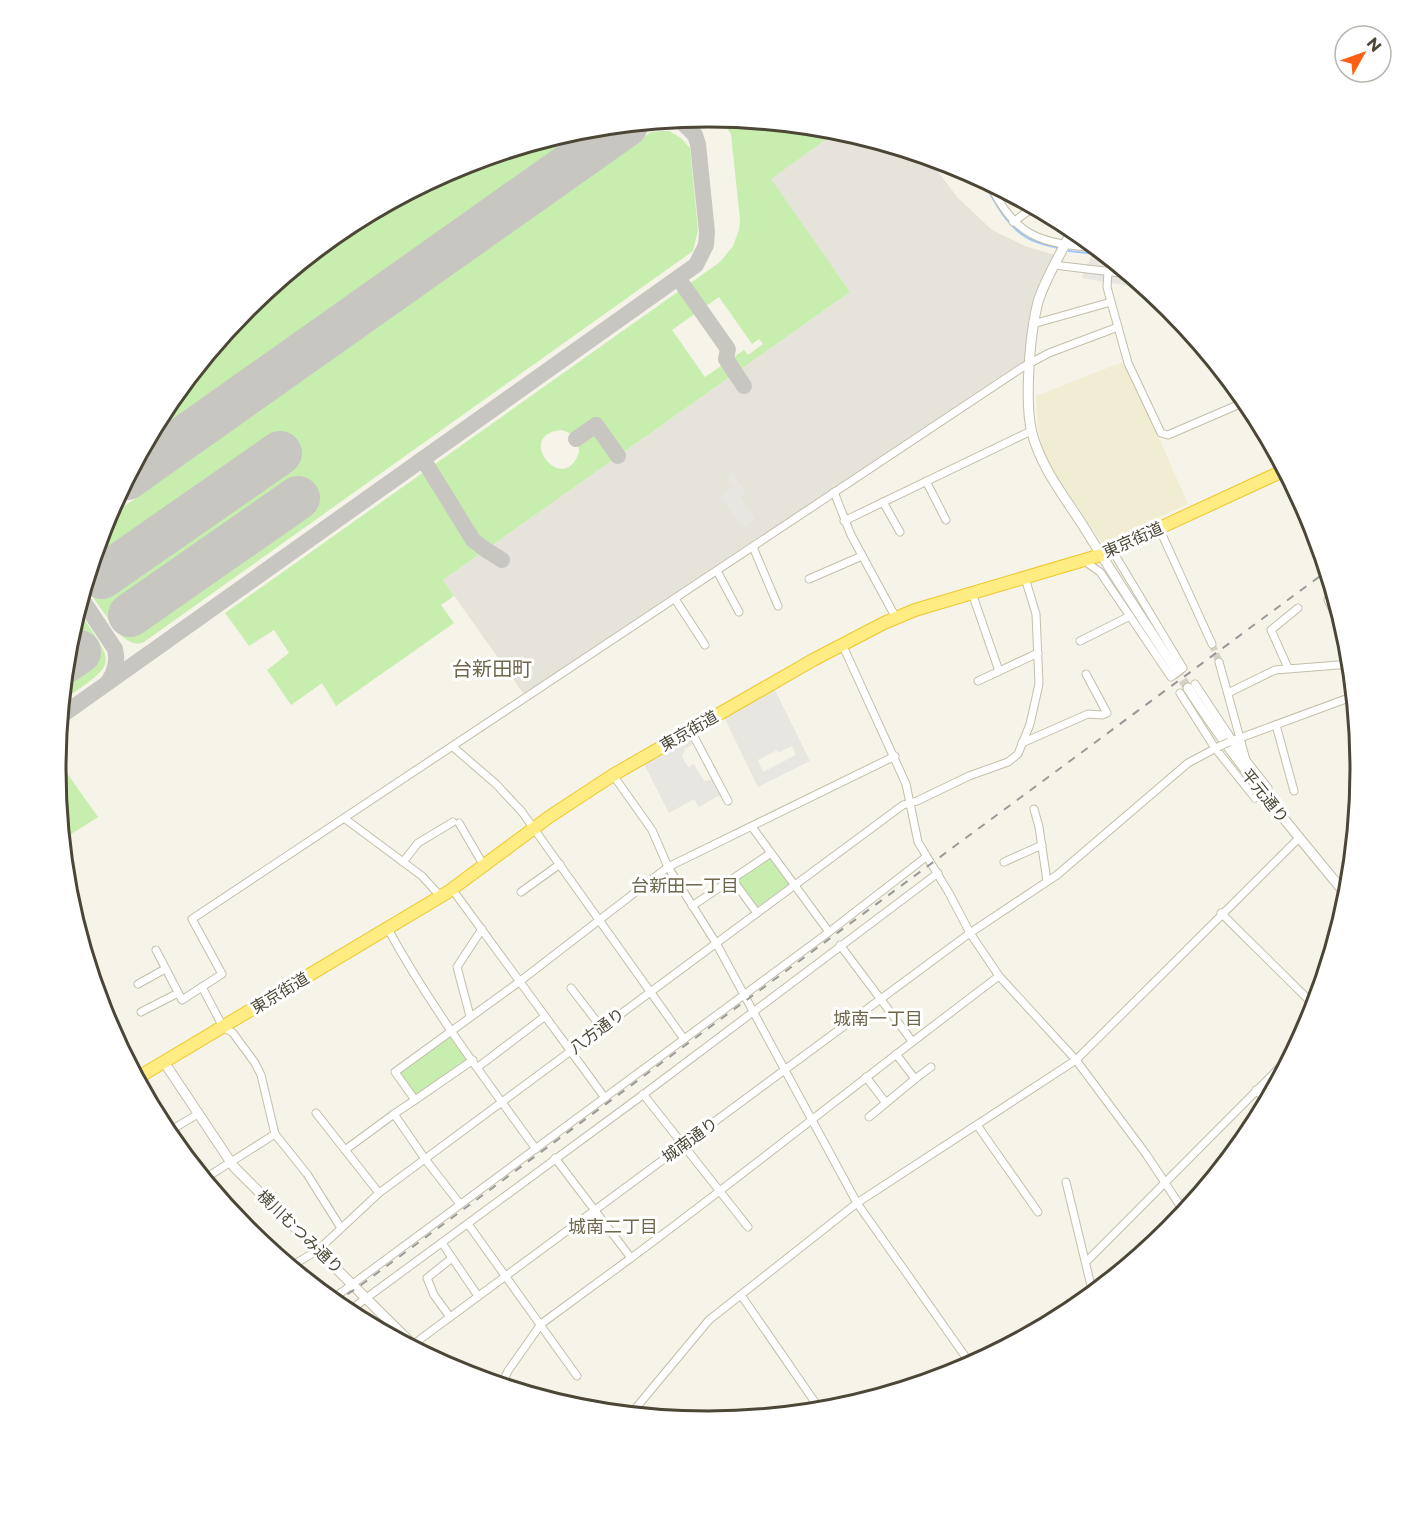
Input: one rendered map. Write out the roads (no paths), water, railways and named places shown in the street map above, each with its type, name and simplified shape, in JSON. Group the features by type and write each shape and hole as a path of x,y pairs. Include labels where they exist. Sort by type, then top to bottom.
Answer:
{"highway":[{"name":"東京街道","path":"143,1074 441,897 533,828 613,775 842,645 924,607 1106,552 1279,473"}],"street":[{"path":"996,195 1013,222 1028,234 1066,245 1081,246"},
{"path":"1013,222 1027,212"},
{"path":"1069,238 1039,300 1033,324 1028,403 1031,431 1046,468 1106,552 1183,668 1170,676 1100,572 1083,560"},
{"path":"1054,265 1116,273"},
{"path":"1108,272 1107,287 1128,363 1161,433 1168,435 1237,405"},
{"path":"1033,324 1111,302"},
{"path":"156,950 182,1000 222,974 192,919 1031,363 1048,353 1118,327"},
{"path":"844,521 1031,431"},
{"path":"926,481 946,520"},
{"path":"834,492 844,521 896,618"},
{"path":"883,502 900,532"},
{"path":"1159,528 1212,644"},
{"path":"753,547 778,606"},
{"path":"1106,552 1175,669"},
{"path":"809,579 862,556"},
{"path":"717,571 739,612"},
{"path":"1022,743 1030,724 1039,684 1036,614 1025,578"},
{"path":"972,593 999,671"},
{"path":"675,599 705,645"},
{"path":"1288,668 1271,630 1298,608"},
{"path":"1080,640 1130,616"},
{"path":"842,645 906,784 918,842 926,858 938,873 970,933 999,976 1076,1060 1146,1154 1180,1206"},
{"path":"978,681 1038,653"},
{"path":"1219,662 1246,760"},
{"path":"1228,693 1275,670 1342,664"},
{"path":"1022,743 1088,714 1107,713 1086,674"},
{"path":"1188,688 1268,788 1255,798 1217,748 1188,688"},
{"name":"平元通り","path":"1188,688 1221,740 1258,789 1340,888"},
{"name":"城南通り","path":"417,1342 880,998 1047,881 1188,763 1231,741 1347,699"},
{"path":"1276,725 1294,791"},
{"path":"691,730 728,801"},
{"name":"八方通り","path":"297,1263 318,1250 379,1192 903,805 917,801 969,776 1008,762 1018,754 1022,743"},
{"path":"453,747 496,784 533,828 684,1039"},
{"path":"415,1100 395,1072 519,982 668,867 895,756"},
{"path":"613,775 652,830 668,867 716,943 857,1203 966,1358"},
{"path":"1034,809 1047,881"},
{"path":"344,818 422,876 441,897"},
{"path":"403,862 418,843 456,823 483,866"},
{"path":"752,826 829,932"},
{"path":"636,1408 709,1320 857,1203 1076,1060 1221,913 1299,838"},
{"path":"1004,862 1042,845"},
{"path":"693,906 771,853"},
{"path":"339,1294 926,858"},
{"path":"521,892 560,864"},
{"path":"355,1306 644,1094 938,873"},
{"path":"732,879 757,912"},
{"path":"452,889 605,1098"},
{"path":"1221,913 1308,999"},
{"path":"388,929 452,1030 501,1102 537,1149"},
{"path":"470,1016 457,967 482,929"},
{"path":"840,945 912,1041"},
{"path":"138,984 165,969"},
{"path":"504,1379 541,1324 720,1192 912,1041 999,976"},
{"path":"202,987 224,1027 233,1033 261,1075 275,1134 307,1174 341,1228"},
{"path":"571,988 601,1027"},
{"path":"141,1012 178,993"},
{"path":"478,1067 544,1017"},
{"path":"896,1054 915,1079"},
{"path":"345,1150 473,1060"},
{"name":"横川むつみ通り","path":"164,1062 230,1163 400,1333"},
{"path":"869,1117 931,1067"},
{"path":"1086,1262 1276,1070"},
{"path":"866,1077 886,1103"},
{"path":"1256,1090 1262,1096"},
{"path":"644,1094 748,1227"},
{"path":"316,1113 379,1192"},
{"path":"175,1128 198,1114"},
{"path":"394,1114 460,1204"},
{"path":"977,1125 1038,1212"},
{"path":"210,1175 275,1134"},
{"path":"555,1158 631,1258"},
{"path":"1066,1182 1091,1285"},
{"path":"468,1224 577,1376"},
{"path":"442,1243 478,1296"},
{"path":"450,1317 434,1295 427,1278 452,1258"},
{"path":"741,1295 814,1403"}],"waterway":[{"path":"989,191 1003,215 1017,230 1034,241 1058,248"},
{"path":"1069,251 1091,253"}],"tunnel":[{"path":"1212,644 1219,662"},
{"path":"1175,669 1188,688"}],"railway":[{"path":"343,1297 1321,576"}],"district":[{"name":"台新田町","path":"492,669"},
{"name":"台新田一丁目","path":"685,886"},
{"name":"城南一丁目","path":"878,1019"},
{"name":"城南二丁目","path":"613,1227"}]}
